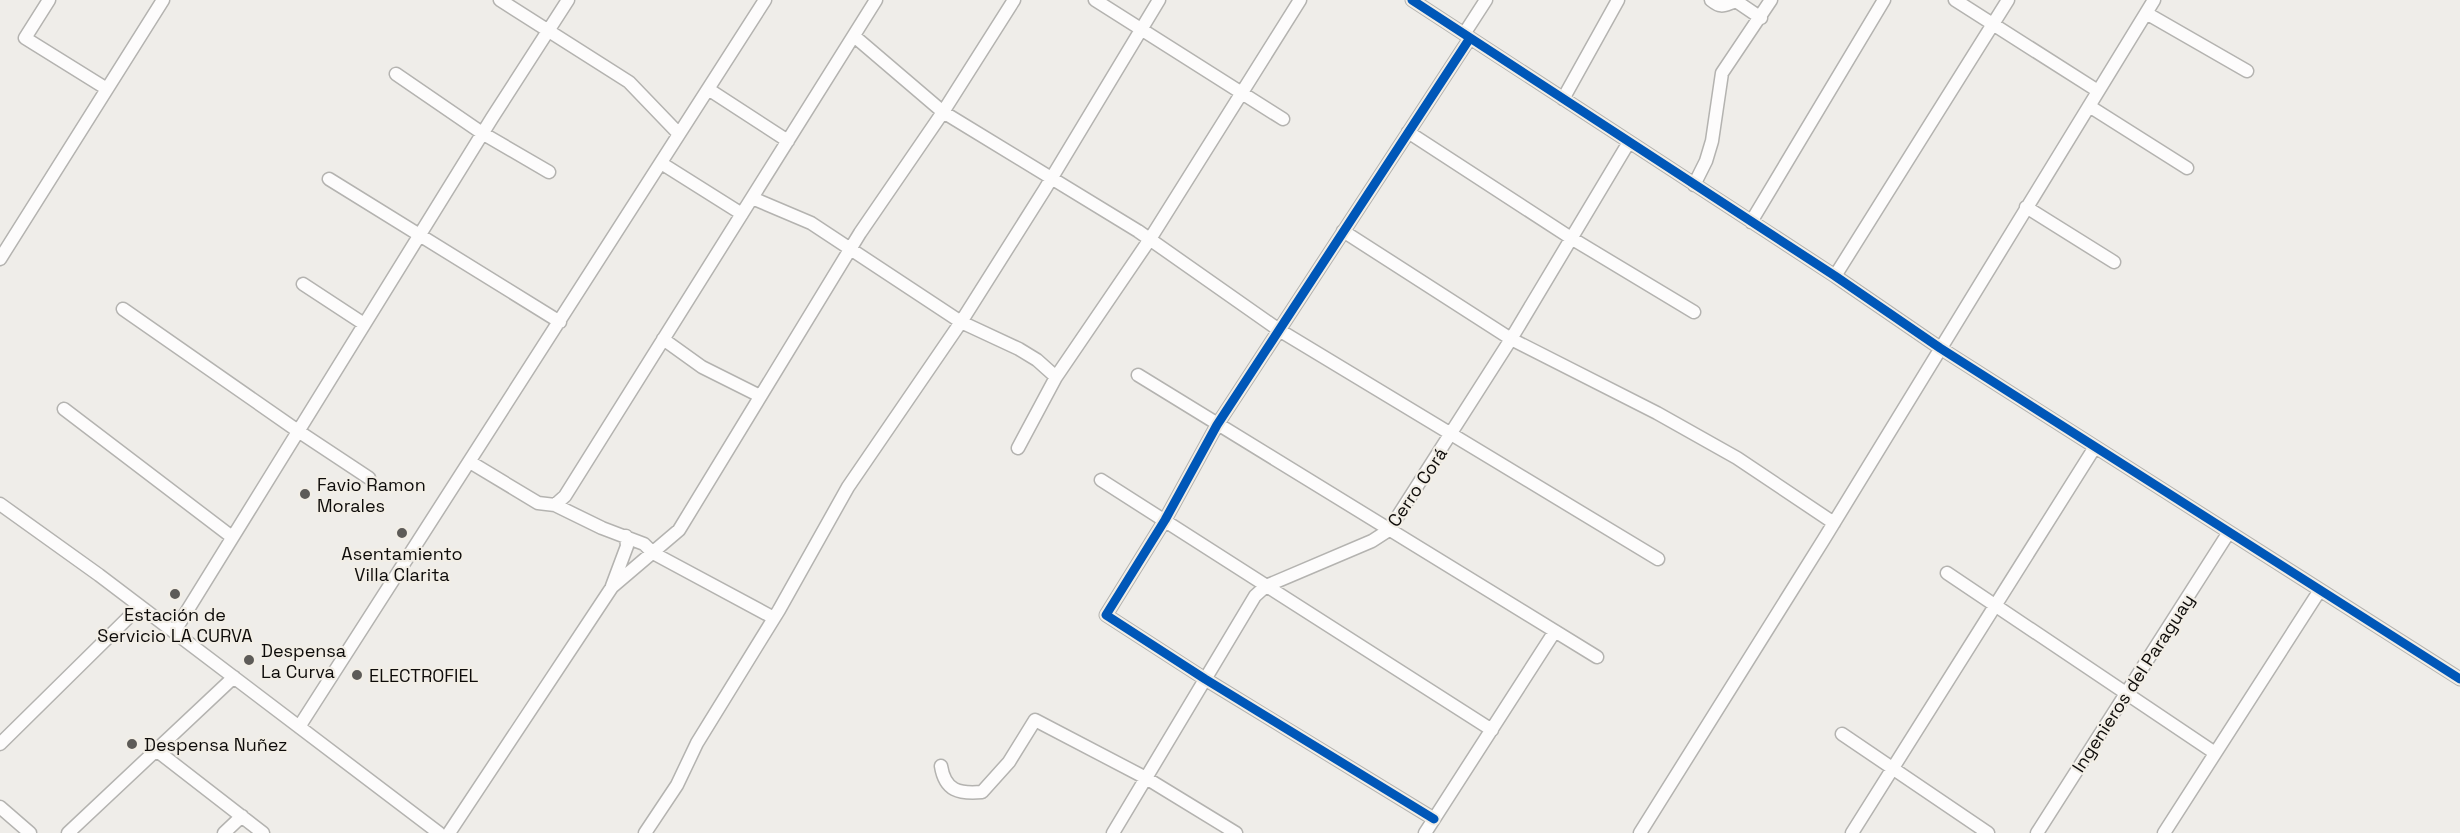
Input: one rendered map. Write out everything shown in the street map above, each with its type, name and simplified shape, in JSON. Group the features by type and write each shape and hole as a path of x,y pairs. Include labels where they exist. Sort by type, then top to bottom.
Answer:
{"street":[{"path":"49,0 24,38 107,89"},
{"path":"0,259 163,0"},
{"path":"500,0 629,82 679,134"},
{"path":"174,632 482,133 568,0"},
{"path":"299,727 765,0"},
{"path":"555,505 565,496 876,0"},
{"path":"612,586 679,530 850,250 943,112 1014,0"},
{"path":"1095,0 1283,120"},
{"path":"645,833 678,785 697,743 774,618 848,486 961,322 1052,178 1159,0"},
{"path":"1018,448 1056,377 1150,239 1300,0"},
{"path":"1412,0 1835,276 1940,348 2460,679"},
{"path":"1434,819 1205,679 1106,615 1165,520 1217,425 1408,132 1467,36 1486,0"},
{"path":"1563,99 1618,0"},
{"path":"1711,0 1719,7 1736,1 1761,18"},
{"path":"1694,185 1706,161 1712,141 1722,73 1771,0"},
{"path":"1751,222 1884,0"},
{"path":"1955,0 2098,91"},
{"path":"1835,276 2008,0"},
{"path":"1640,833 1834,523 2154,0"},
{"path":"2146,13 2247,71"},
{"path":"854,36 943,112 1150,239 1279,330 1658,559"},
{"path":"396,74 482,133 549,172"},
{"path":"708,89 788,141"},
{"path":"2089,105 2187,168"},
{"path":"1408,132 1570,238 1694,312"},
{"name":"Cerro Corá","path":"1113,833 1255,596 1266,586 1372,541 1389,530 1511,339 1629,142"},
{"path":"661,163 742,214"},
{"path":"329,179 560,322"},
{"path":"752,198 799,217 961,322 1037,360 1056,377"},
{"path":"2026,207 2114,262"},
{"path":"1343,231 1511,339 1657,413 1737,458 1834,523"},
{"path":"303,284 364,324"},
{"path":"123,309 369,478"},
{"path":"663,339 702,367 760,396"},
{"path":"1138,375 1597,657"},
{"path":"64,409 232,537"},
{"path":"1852,833 2095,447"},
{"path":"470,462 538,503 555,505 602,528 644,544 653,553 774,618"},
{"path":"1101,480 1491,730"},
{"path":"0,504 140,606 439,833"},
{"name":"Ingenieros del Paraguay","path":"2037,833 2229,532"},
{"path":"449,833 612,586 627,546 626,536"},
{"path":"1947,573 2215,753"},
{"path":"2164,833 2320,590"},
{"path":"0,744 140,606"},
{"path":"1425,833 1555,631"},
{"path":"68,833 234,677"},
{"path":"941,766 943,777 953,789 964,794 982,792 1009,762 1035,720 1146,778 1236,833"},
{"path":"1842,734 1988,833"},
{"path":"156,750 263,833"},
{"path":"0,807 30,833"},
{"path":"224,833 242,816"}],"cycle path":[{"path":"1412,0 1835,276 1940,348 2460,679"},
{"path":"1434,819 1205,679 1106,615 1165,520 1217,425 1470,38"}],"place":[{"name":"Favio Ramon Morales","path":"305,494"},
{"name":"Asentamiento Villa Clarita","path":"402,533"},
{"name":"Estación de Servicio LA CURVA","path":"175,594"},
{"name":"Despensa La Curva","path":"249,660"},
{"name":"ELECTROFIEL","path":"357,675"},
{"name":"Despensa Nuñez","path":"132,744"}]}
